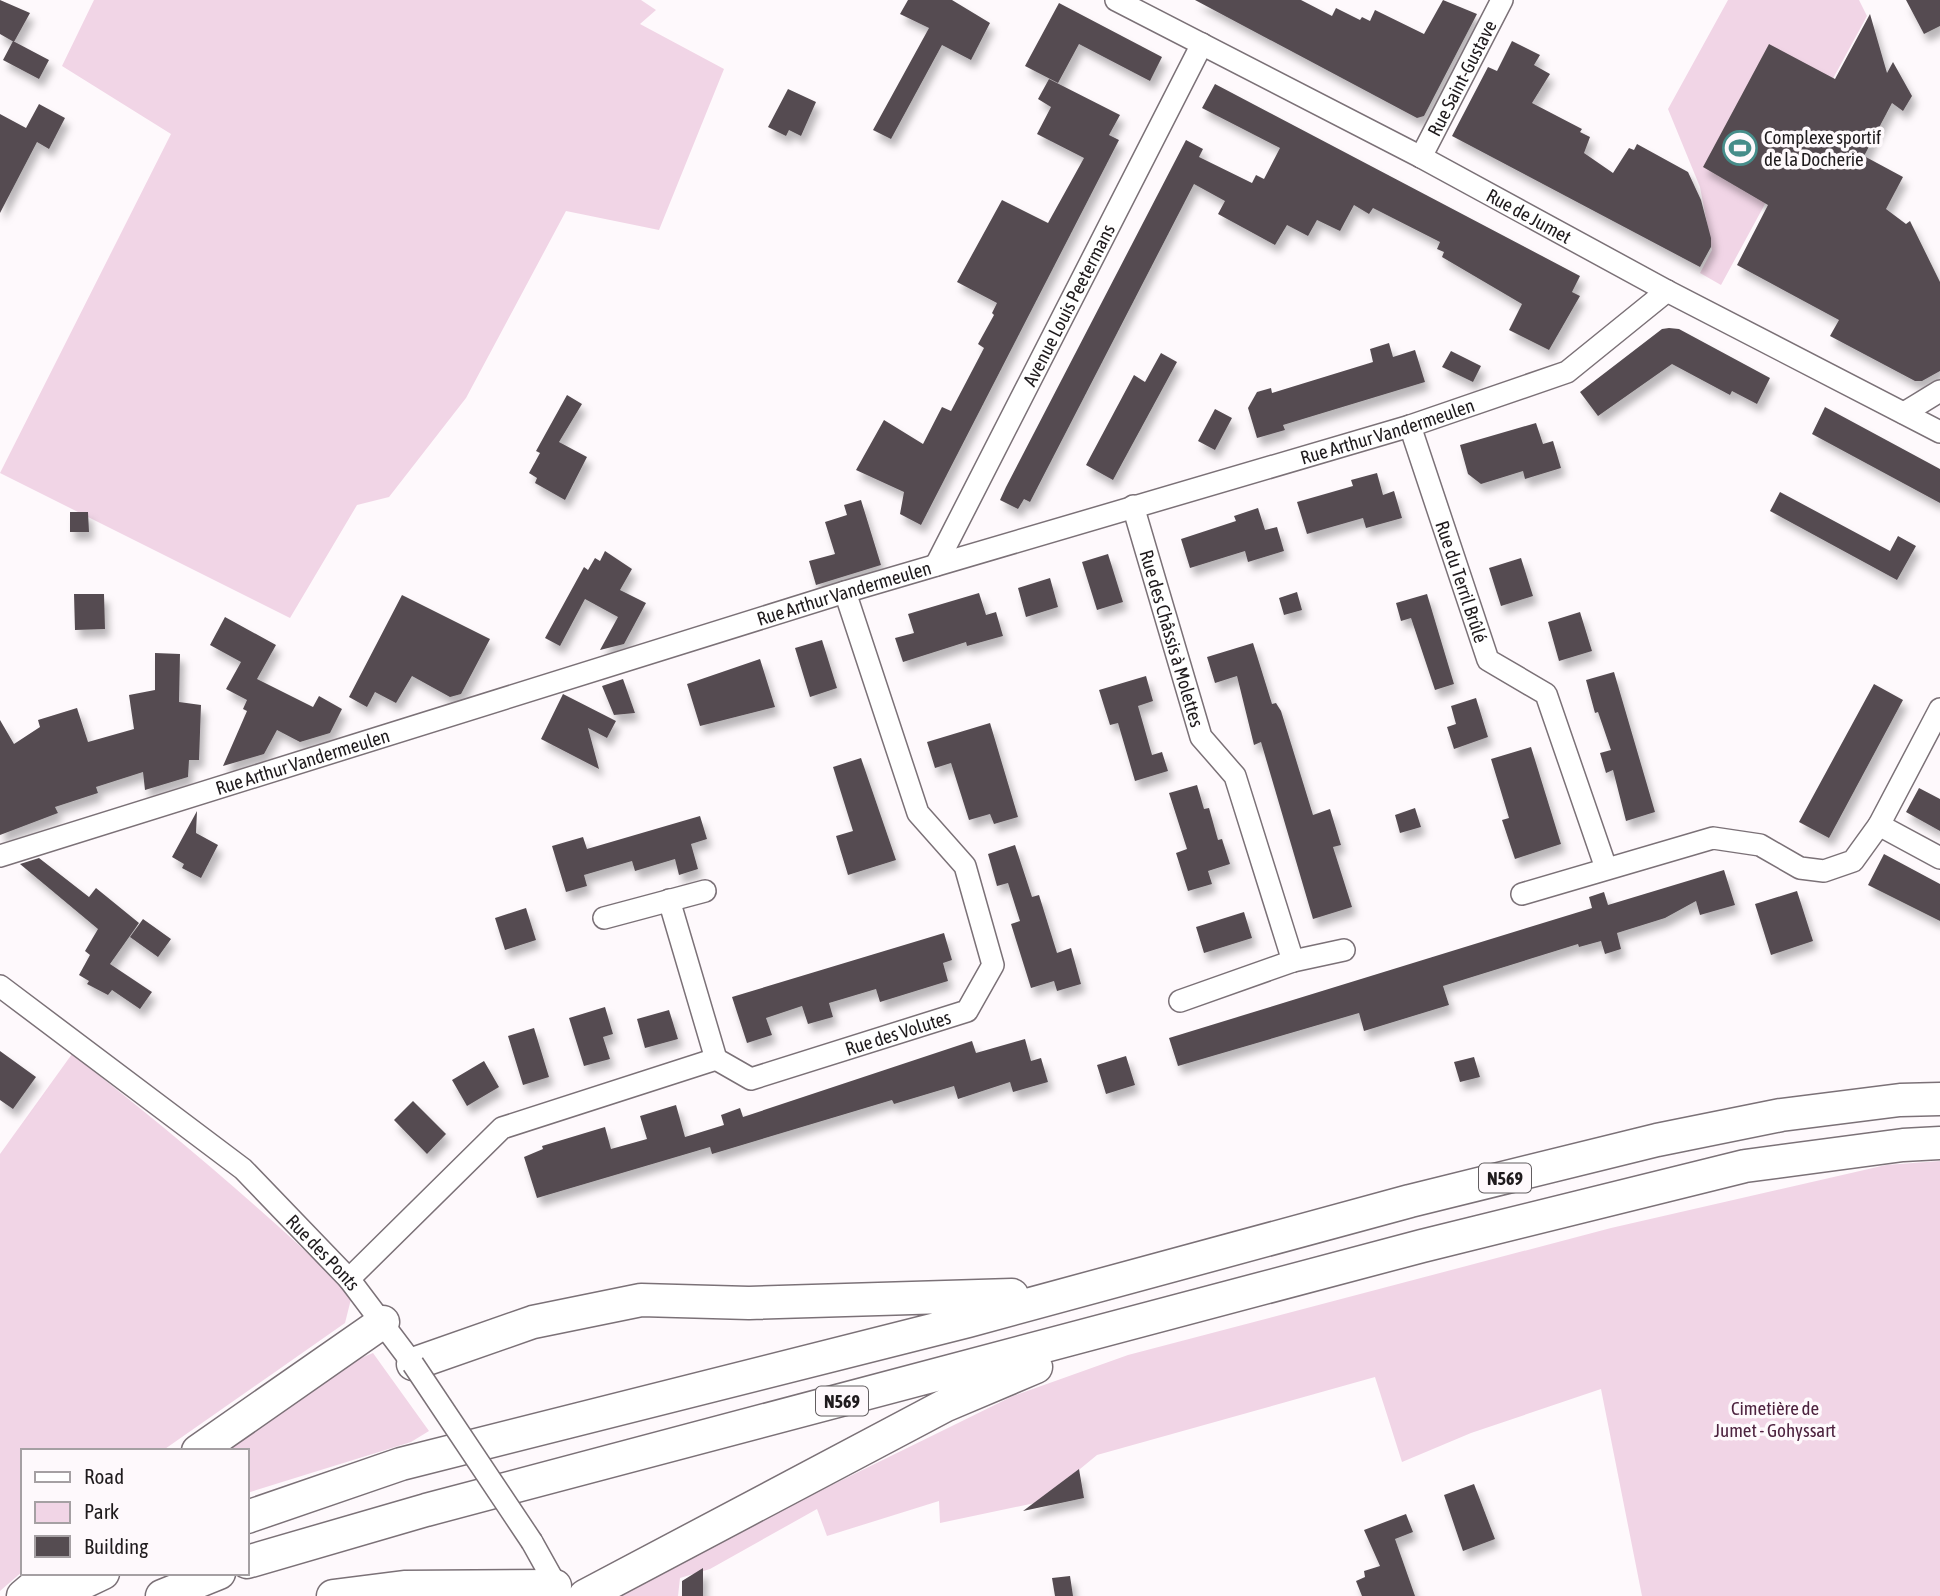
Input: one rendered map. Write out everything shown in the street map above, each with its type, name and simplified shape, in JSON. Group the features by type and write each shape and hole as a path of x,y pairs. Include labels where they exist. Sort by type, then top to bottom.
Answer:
{"highway":[{"name":"N569","path":"248,1517 401,1464 1077,1292 1410,1201 1657,1140 1781,1115 1900,1100 1940,1099"},
{"name":"N569","path":"248,1562 426,1510 1422,1246 1745,1166 1903,1145 1940,1143"},
{"path":"414,1364 533,1322 641,1300 776,1303 1077,1292"},
{"path":"201,1449 383,1322"},
{"path":"585,1596 944,1406 1137,1323"},
{"path":"23,1596 48,1575"},
{"path":"55,1596 99,1575"},
{"path":"162,1596 214,1575"},
{"path":"333,1596 404,1587 559,1591"}],"street":[{"name":"Rue de Jumet","path":"1116,0 1421,157 1667,291 1940,432"},
{"name":"Rue Saint-Gustave","path":"1421,157 1502,0"},
{"name":"Avenue Louis Peetermans","path":"936,565 1202,44"},
{"name":"Rue Arthur Vandermeulen","path":"0,856 845,592 1410,426 1567,372 1667,291"},
{"path":"1904,413 1940,391"},
{"name":"Rue du Terril Brûlé","path":"1410,426 1488,660 1546,694 1606,868"},
{"name":"Rue des Châssis à Molettes","path":"1133,506 1201,737 1236,776 1293,961"},
{"name":"Rue des Volutes","path":"716,1059 751,1079 967,1011 993,965 965,866 918,813 845,592"},
{"path":"1522,894 1713,838 1760,845 1800,868 1824,871 1853,861 1879,825 1940,709"},
{"path":"1879,825 1940,858"},
{"path":"604,918 705,891"},
{"path":"349,1279 502,1128 716,1059 669,900"},
{"path":"1180,1001 1293,961 1344,950"},
{"name":"Rue des Ponts","path":"0,986 243,1169 349,1279 414,1364 532,1542 559,1591"}],"green space":[{"path":"94,0 641,0 656,10 640,24 724,69 659,230 566,211 466,398 389,497 357,505 290,618 0,473 171,134 62,66"},
{"name":"Complexe sportif de la Docherie","path":"1728,0 1859,0 1867,16 1721,285 1700,273 1712,250 1700,187 1668,109"},
{"path":"72,1054 215,1171 352,1295 345,1323 165,1449 21,1449 21,1573 0,1591 0,1154"},
{"name":"Cimetière de Jumet - Gohyssart","path":"1940,1161 1940,1596 1642,1596 1601,1389 1471,1433 1402,1462 1375,1377 1097,1455 1040,1502 940,1523 939,1501 827,1536 817,1509 710,1569 680,1578 678,1596 618,1596 781,1510 1013,1396 1128,1355 1611,1228 1886,1165"},
{"path":"373,1353 429,1431 411,1442 248,1493 248,1449 222,1449 337,1368"}],"building":[{"path":"0,0 30,13 14,42 0,34"},
{"path":"908,0 952,0 990,23 971,60 942,45 891,139 873,130 929,28 900,14"},
{"path":"1195,0 1301,0 1332,16 1336,8 1360,20 1362,17 1370,21 1375,10 1424,34 1443,0 1477,14 1424,116 1417,118"},
{"path":"1906,0 1940,0 1940,26 1924,34"},
{"path":"1059,3 1162,57 1150,81 1079,44 1058,83 1025,66"},
{"path":"1870,14 1887,73 1893,62 1912,96 1903,111 1892,103 1864,156 1903,177 1886,209 1906,224 1910,221 1940,282 1940,371 1922,381 1915,381 1830,336 1839,320 1737,265 1768,205 1703,167 1769,44 1835,79"},
{"path":"13,41 49,60 39,79 3,60"},
{"path":"1512,41 1540,55 1534,65 1550,74 1532,103 1582,129 1580,132 1590,137 1584,153 1613,173 1629,148 1634,150 1637,144 1688,172 1701,200 1711,238 1711,247 1700,267 1452,136 1488,67 1497,71"},
{"path":"1049,79 1120,115 1109,135 1119,140 921,525 900,514 904,492 856,470 884,420 923,444 942,407 951,411 984,348 978,344 994,315 992,313 997,303 957,282 1002,200 1048,223 1084,158 1037,134 1051,107 1038,99"},
{"path":"1215,84 1580,276 1572,292 1580,296 1549,350 1509,330 1522,304 1442,257 1444,252 1437,249 1440,242 1373,208 1369,214 1354,205 1340,231 1317,220 1308,236 1287,225 1275,245 1218,214 1225,201 1194,184 1030,502 1024,499 1018,509 1000,500 1186,140 1203,149 1199,157 1252,183 1256,175 1264,179 1280,148 1202,108"},
{"path":"788,89 816,102 801,136 789,130 786,136 768,127"},
{"path":"39,104 65,118 49,149 37,142 0,213 0,114 26,128"},
{"path":"1662,329 1679,329 1770,378 1757,404 1732,391 1730,395 1672,364 1598,416 1580,392"},
{"path":"1389,343 1393,357 1415,350 1425,382 1283,425 1285,430 1257,438 1248,408 1257,392 1271,388 1272,393 1373,362 1370,349"},
{"path":"1451,351 1481,366 1473,382 1442,367"},
{"path":"1161,353 1177,362 1113,480 1086,465 1134,375 1145,382"},
{"path":"567,395 582,404 559,442 587,457 565,500 535,483 537,478 529,473 540,453 536,451"},
{"path":"1825,407 1940,469 1940,503 1812,434"},
{"path":"1215,409 1232,418 1215,450 1198,441"},
{"path":"1536,423 1543,444 1553,441 1561,468 1525,479 1523,471 1481,484 1468,474 1460,445"},
{"path":"1377,473 1383,495 1394,491 1402,518 1366,528 1363,518 1307,534 1297,502 1353,486 1351,480"},
{"path":"1780,492 1890,551 1898,536 1916,546 1897,580 1770,511"},
{"path":"861,500 881,565 816,585 809,561 835,554 825,522 847,515 844,505"},
{"path":"1258,508 1265,530 1277,527 1284,551 1248,562 1245,551 1190,568 1181,539 1236,521 1234,516"},
{"path":"70,512 88,512 89,532 70,532"},
{"path":"605,551 632,569 620,590 646,603 624,644 600,650 618,617 585,599 560,646 545,638 584,567 588,570 595,558 600,561"},
{"path":"1108,554 1123,602 1097,610 1082,562"},
{"path":"1521,558 1533,596 1501,606 1489,568"},
{"path":"1050,578 1058,607 1026,617 1018,588"},
{"path":"1297,592 1302,610 1284,615 1279,598"},
{"path":"979,593 986,615 996,612 1003,636 967,646 966,642 903,662 895,638 914,633 908,614"},
{"path":"74,594 104,594 105,629 75,630"},
{"path":"1427,594 1454,684 1435,690 1411,618 1401,621 1396,603"},
{"path":"402,595 490,639 461,694 450,697 412,676 396,703 375,692 367,707 349,697"},
{"path":"1580,612 1592,651 1559,661 1548,622"},
{"path":"225,617 276,645 257,679 313,707 319,696 342,709 330,733 300,742 277,730 264,754 223,766 247,711 243,709 247,700 226,689 241,662 210,645"},
{"path":"822,640 837,688 810,697 795,648"},
{"path":"1253,643 1272,704 1276,703 1281,711 1313,815 1330,809 1341,845 1333,847 1352,907 1313,919 1261,742 1254,745 1237,676 1215,683 1207,657"},
{"path":"155,653 180,654 179,702 201,705 199,760 189,760 188,777 145,790 143,772 96,787 98,793 55,807 58,813 0,835 0,720 14,744 40,727 38,720 77,708 88,742 134,729 129,695 155,690"},
{"path":"760,659 775,707 700,726 687,684"},
{"path":"1614,672 1655,812 1626,821 1613,770 1606,773 1600,753 1611,750 1598,712 1595,713 1586,680"},
{"path":"1146,676 1153,701 1138,706 1152,755 1162,752 1168,771 1135,781 1118,723 1110,725 1099,690"},
{"path":"623,679 635,713 614,715 602,686"},
{"path":"1874,684 1903,700 1829,838 1799,822"},
{"path":"563,694 616,721 607,738 588,728 599,769 541,739"},
{"path":"1476,698 1488,737 1454,749 1447,727 1456,724 1451,706"},
{"path":"990,723 1018,817 994,824 990,814 969,820 951,763 935,768 927,742"},
{"path":"1531,747 1561,844 1515,859 1502,820 1509,818 1491,759"},
{"path":"861,758 896,860 848,875 836,836 853,831 833,767"},
{"path":"1197,785 1204,809 1209,808 1218,840 1222,839 1230,864 1208,871 1212,884 1188,891 1176,853 1187,849 1169,793"},
{"path":"1919,788 1940,799 1940,831 1906,812"},
{"path":"1415,808 1421,827 1400,833 1395,815"},
{"path":"197,811 196,833 218,845 201,878 182,868 184,864 172,857"},
{"path":"700,816 707,839 691,844 698,869 679,875 675,859 635,871 632,861 584,875 587,886 566,892 552,846 583,837 587,849"},
{"path":"1015,845 1032,897 1039,895 1057,953 1071,948 1081,984 1057,991 1054,981 1031,988 1011,924 1020,921 1008,883 997,886 988,854"},
{"path":"1884,854 1940,884 1940,921 1868,885"},
{"path":"39,858 89,897 96,888 139,923 110,964 152,992 140,1009 112,990 108,995 87,984 89,981 79,975 90,955 85,951 98,929 20,864"},
{"path":"1724,870 1735,905 1700,915 1696,901 1665,918 1617,933 1621,949 1605,954 1601,941 1579,947 1578,944 1443,986 1449,1005 1364,1031 1359,1013 1178,1066 1169,1038 1592,908 1589,897 1604,892 1608,905"},
{"path":"1797,891 1813,941 1771,955 1755,904"},
{"path":"526,908 536,940 505,950 495,918"},
{"path":"1244,912 1252,938 1204,953 1196,927"},
{"path":"143,919 171,939 158,957 130,937"},
{"path":"944,933 952,960 943,963 948,981 880,1002 876,989 829,1003 833,1017 808,1024 802,1006 766,1018 772,1035 747,1043 732,997"},
{"path":"605,1007 613,1034 603,1037 610,1059 584,1066 569,1018"},
{"path":"669,1010 678,1039 645,1048 637,1019"},
{"path":"534,1028 549,1077 523,1085 508,1036"},
{"path":"1025,1039 1031,1061 1041,1058 1048,1082 1013,1092 1010,1082 958,1099 954,1086 894,1104 892,1100 712,1154 710,1147 537,1198 524,1157 543,1149 542,1146 605,1127 611,1149 647,1139 640,1116 676,1105 685,1137 724,1125 721,1115 740,1108 743,1117 972,1041 976,1053"},
{"path":"0,1051 36,1077 13,1109 0,1100"},
{"path":"1126,1056 1135,1085 1106,1094 1097,1065"},
{"path":"1474,1057 1480,1077 1460,1082 1454,1062"},
{"path":"484,1061 499,1087 467,1106 452,1080"},
{"path":"413,1101 446,1134 427,1154 394,1120"},
{"path":"1079,1469 1084,1498 1023,1511"},
{"path":"1474,1484 1495,1539 1463,1551 1444,1495"},
{"path":"1406,1514 1413,1532 1395,1539 1415,1596 1362,1596 1356,1581 1365,1577 1364,1571 1380,1566 1364,1530"},
{"path":"703,1568 703,1596 682,1596 682,1581"},
{"path":"1070,1576 1073,1596 1055,1596 1052,1578"}],"place":[{"name":"Complexe sportif de la Docherie","path":"1740,148"}]}
